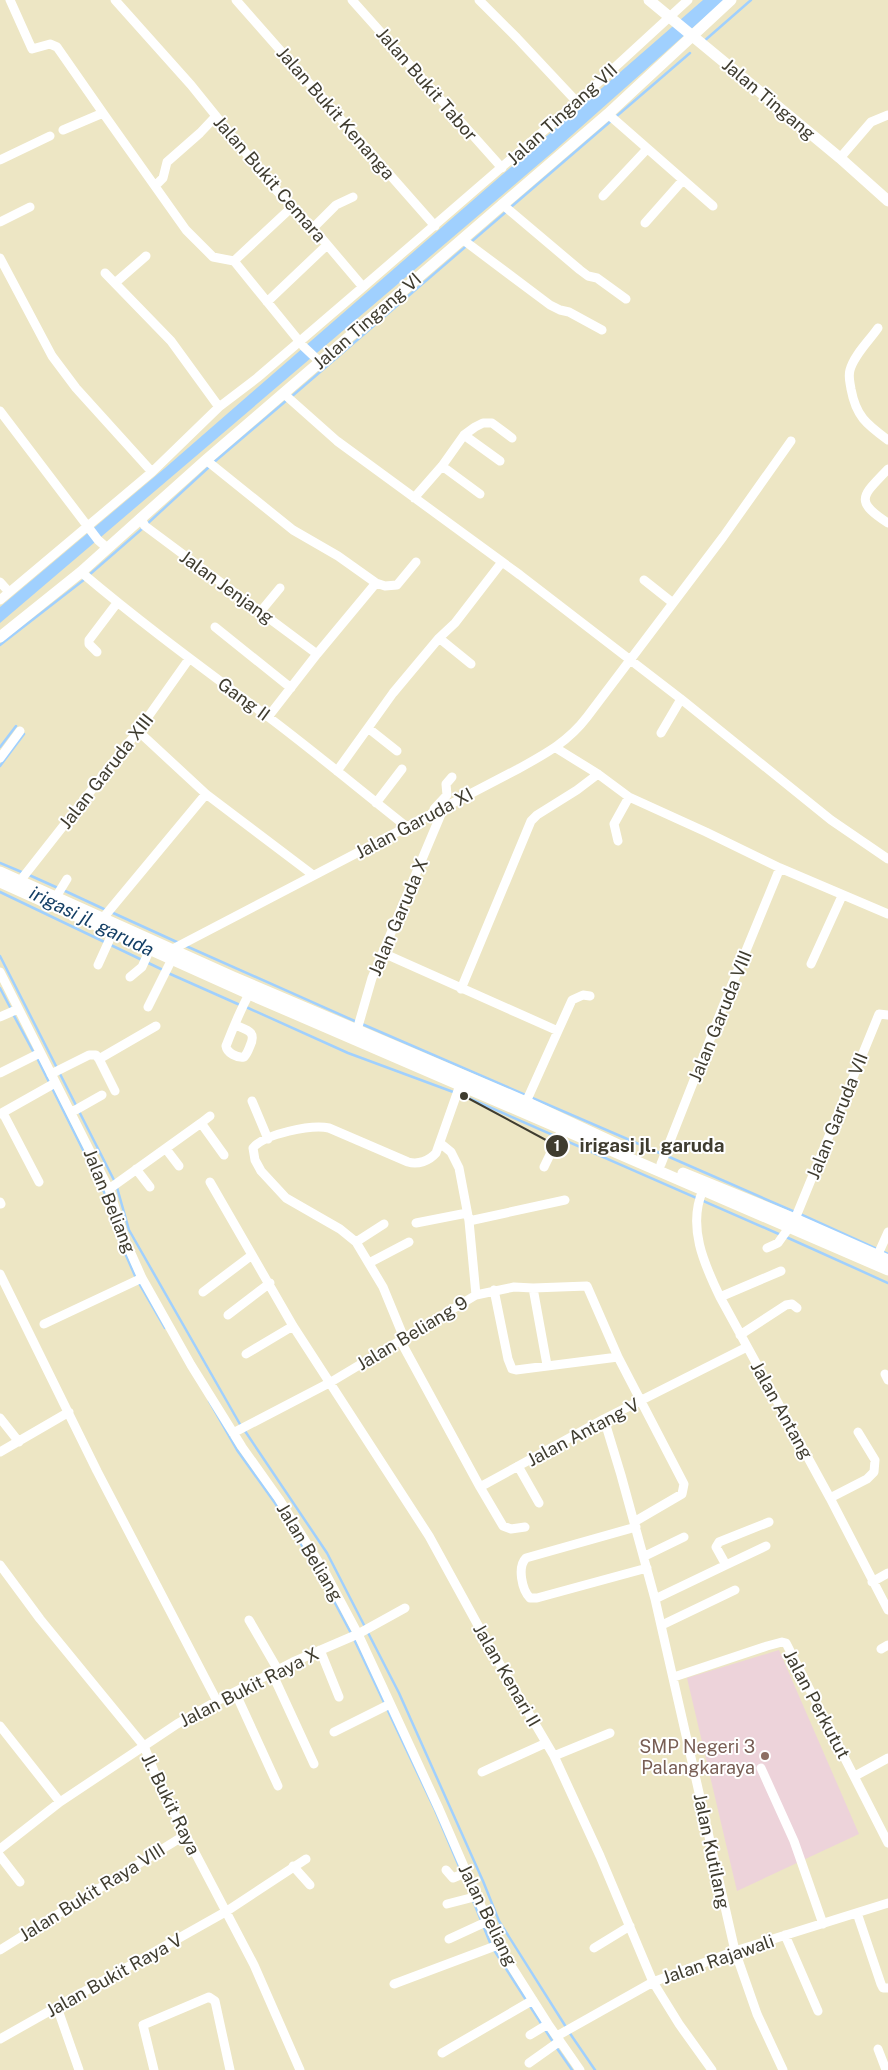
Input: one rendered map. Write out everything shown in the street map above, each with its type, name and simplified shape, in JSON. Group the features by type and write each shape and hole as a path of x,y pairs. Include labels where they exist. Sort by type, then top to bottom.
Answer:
{"main road":[{"name":"Jalan Tingang","path":"649,0 840,158 888,201"},
{"name":"Jalan Tingang VI","path":"0,637 80,572 102,544 140,518 255,420 317,359 462,239 608,114 689,33 731,0"},
{"path":"0,872 103,918 168,962"},
{"path":"0,882 110,941 146,958 168,962 231,981 357,1030 526,1102 561,1132 700,1197 787,1230 880,1260 888,1270"},
{"path":"231,981 245,1001 458,1092 561,1132 661,1164 787,1230"}],"street":[{"path":"10,0 32,48 50,44 57,47 186,230 213,257 234,261 317,359"},
{"name":"Jalan Bukit Cemara","path":"115,0 216,116 274,188 313,228 363,287"},
{"name":"Jalan Bukit Kenanga","path":"236,0 435,226"},
{"name":"Jalan Bukit Tabor","path":"352,0 502,168"},
{"path":"479,0 518,38 577,102"},
{"name":"Jalan Tingang VII","path":"435,226 672,19 688,0"},
{"path":"63,130 103,113"},
{"path":"608,114 713,206"},
{"path":"840,158 871,122 888,115"},
{"path":"155,186 163,178 167,162 216,116"},
{"path":"0,160 50,136"},
{"path":"603,196 647,149"},
{"path":"645,223 683,180"},
{"path":"313,228 336,205 353,197"},
{"path":"502,204 580,270 588,276 597,278 626,299"},
{"path":"0,222 30,207"},
{"path":"234,261 292,207"},
{"path":"0,600 152,472 219,407 303,344 363,287 435,226"},
{"path":"462,239 550,305 569,312 602,330"},
{"path":"268,302 327,245"},
{"path":"115,283 146,256"},
{"path":"0,258 52,356 76,388 152,472"},
{"path":"105,273 171,341 219,407"},
{"path":"878,328 854,362 849,378 854,405 859,415 867,424 888,440"},
{"path":"284,393 337,441 502,562 680,699 831,820 888,859"},
{"path":"0,411 102,544"},
{"path":"414,498 442,466 464,435 483,423 492,423 512,438"},
{"path":"464,435 500,462"},
{"name":"Jalan Garuda XI","path":"168,962 313,875 556,748 578,729 674,603 792,441"},
{"path":"206,460 293,530 338,556 376,582 385,586 397,584 416,562"},
{"path":"442,466 480,494"},
{"path":"888,469 866,494 865,501 870,511 888,523"},
{"name":"Jalan Jenjang","path":"140,518 146,526 317,654"},
{"path":"337,771 392,693 455,622 502,562"},
{"name":"Gang II","path":"80,572 117,603 268,717 407,827"},
{"path":"644,580 674,603"},
{"path":"0,582 9,592"},
{"path":"268,717 376,582"},
{"path":"261,611 280,588"},
{"path":"97,652 89,644 89,640 117,603"},
{"path":"214,627 291,688"},
{"path":"439,638 471,664"},
{"name":"Jalan Garuda XIII","path":"20,881 138,731 189,659"},
{"path":"661,733 680,699"},
{"path":"368,728 397,751"},
{"path":"0,758 20,731"},
{"path":"138,731 206,794 313,875"},
{"path":"556,748 598,774 630,797 780,868 888,914"},
{"path":"376,802 402,769"},
{"path":"461,988 531,821 598,774"},
{"path":"428,816 447,795 446,784 452,777"},
{"path":"103,918 206,794"},
{"path":"618,840 614,824 630,797"},
{"name":"Jalan Garuda X","path":"357,1030 368,987 444,806"},
{"name":"Jalan Garuda VIII","path":"661,1164 780,868"},
{"path":"56,897 67,880"},
{"path":"811,964 842,896"},
{"path":"98,965 110,941"},
{"path":"383,953 558,1031"},
{"path":"130,977 140,970 146,958"},
{"path":"148,1008 168,962"},
{"name":"Jalan Beliang","path":"0,972 109,1189 126,1242 142,1278 191,1365 233,1433 305,1540 358,1634 440,1809 498,1945 548,2024 580,2070"},
{"path":"526,1102 568,1006 572,1000 583,995 590,996"},
{"path":"234,1025 245,1001"},
{"path":"0,1017 18,1009"},
{"name":"Jalan Garuda VII","path":"787,1230 884,1015"},
{"path":"99,1059 156,1026"},
{"path":"0,1074 40,1053"},
{"path":"51,1074 89,1054 96,1055 116,1091"},
{"path":"39,1182 1,1114 55,1083"},
{"path":"458,1092 434,1156 416,1163 408,1162 322,1127 308,1127 268,1139 256,1144 252,1150 261,1170 277,1190 297,1206 340,1229 356,1242 383,1287 402,1339 480,1487 503,1526 511,1530 525,1527"},
{"path":"72,1112 102,1095"},
{"path":"252,1101 268,1139"},
{"path":"109,1189 210,1116"},
{"path":"201,1124 224,1155"},
{"path":"544,1167 561,1132"},
{"name":"Jalan Beliang 9","path":"233,1433 331,1382 476,1295 468,1217 459,1168 451,1152 440,1143"},
{"path":"166,1148 179,1166"},
{"path":"136,1170 150,1187"},
{"name":"Jalan Kenari II","path":"210,1182 294,1326 429,1536 491,1649 554,1756 600,1856 654,1982 679,2024 712,2070"},
{"name":"Jalan Antang","path":"700,1197 697,1237 701,1254 720,1297 830,1498 888,1610"},
{"path":"416,1223 468,1217 565,1200"},
{"path":"356,1242 384,1224"},
{"path":"767,1248 776,1244 787,1230"},
{"path":"880,1260 888,1232"},
{"path":"369,1263 409,1242"},
{"path":"203,1292 252,1254"},
{"path":"720,1297 780,1271"},
{"path":"0,1274 217,1701"},
{"path":"44,1324 142,1278"},
{"path":"228,1315 270,1283"},
{"path":"476,1295 514,1287 587,1286 618,1357 684,1484 682,1494 635,1524 526,1558 521,1565 521,1571 527,1595 530,1598 537,1598 647,1568"},
{"path":"533,1288 548,1365"},
{"path":"494,1290 510,1366 516,1370 618,1357"},
{"path":"740,1335 786,1305 791,1304 797,1308"},
{"path":"246,1354 294,1326"},
{"name":"Jalan Antang V","path":"480,1487 604,1420 747,1348"},
{"path":"0,1452 69,1412"},
{"path":"0,1418 19,1442"},
{"name":"Jalan Kutilang","path":"604,1420 635,1524 662,1625 735,1951 757,2014 783,2070"},
{"path":"830,1498 867,1479 874,1472 874,1460 858,1432"},
{"path":"518,1466 539,1503"},
{"path":"726,1565 716,1544 769,1522"},
{"path":"644,1556 684,1537"},
{"path":"655,1599 766,1546"},
{"name":"Jl. Bukit Raya","path":"0,1565 40,1619 144,1746 159,1784 184,1835 227,1911 254,1965 300,2070"},
{"path":"872,1582 888,1573"},
{"path":"662,1625 735,1590"},
{"name":"Jalan Bukit Raya X","path":"0,1849 60,1802 144,1746 217,1701 320,1650 358,1634 405,1608"},
{"path":"249,1620 275,1672 314,1764"},
{"name":"Jalan Perkutut","path":"674,1677 784,1642 788,1646 888,1843"},
{"path":"320,1650 338,1697"},
{"path":"235,1692 278,1786"},
{"path":"334,1732 390,1704"},
{"path":"0,1726 60,1802"},
{"path":"554,1756 610,1732"},
{"path":"482,1772 546,1743"},
{"path":"855,1776 888,1758"},
{"path":"761,1768 794,1841 823,1924"},
{"name":"Jalan Bukit Raya VIII","path":"0,1950 184,1835"},
{"path":"0,1856 20,1882"},
{"name":"Jalan Bukit Raya V","path":"0,2039 227,1911 306,1859"},
{"path":"293,1866 310,1885"},
{"path":"446,1870 453,1878 466,1872"},
{"path":"447,1904 478,1896"},
{"name":"Jalan Rajawali","path":"529,2063 558,2038 654,1982 735,1951 888,1903"},
{"path":"857,1913 881,1984 883,1988 888,1988"},
{"path":"449,1939 488,1921"},
{"path":"594,1948 630,1926"},
{"path":"785,1935 818,2011"},
{"path":"394,1984 498,1945"},
{"path":"154,2070 144,2024 210,1997 215,2001 230,2070"},
{"path":"442,2053 533,2000"},
{"path":"57,2007 80,2070"},
{"path":"530,2035 548,2024"},
{"path":"878,2049 886,2070"}],"shaded area":[{"name":"SMP Negeri 3 Palangkaraya","path":"779,1650 859,1834 737,1891 687,1678"}],"water":[{"path":"703,0 724,0 554,151 0,623 0,607 165,468"}],"waterway":[{"path":"703,42 751,0"},
{"path":"511,207 690,53"},
{"path":"291,397 507,211"},
{"path":"213,463 287,400"},
{"path":"147,524 209,467"},
{"path":"89,575 143,528"},
{"path":"0,645 85,579"},
{"path":"0,747 16,726"},
{"path":"0,766 24,734"},
{"path":"0,863 24,873"},
{"path":"29,875 58,888"},
{"path":"63,890 106,910"},
{"name":"irigasi jl. garuda","path":"0,892 163,970"},
{"path":"111,912 179,943"},
{"path":"186,946 357,1022"},
{"path":"0,956 116,1184 129,1230 241,1426"},
{"name":"irigasi jl. garuda","path":"168,973 240,1005"},
{"path":"0,988 11,1009"},
{"name":"irigasi jl. garuda","path":"246,1007 348,1053 464,1096 781,1235"},
{"path":"13,1014 34,1053"},
{"path":"362,1024 662,1154"},
{"path":"37,1058 105,1194 121,1244 136,1278"},
{"path":"667,1156 795,1212"},
{"path":"800,1214 877,1249"},
{"name":"irigasi jl. garuda","path":"786,1237 888,1283"},
{"path":"882,1251 888,1254"},
{"path":"139,1283 165,1328"},
{"path":"209,1401 237,1450 275,1503 318,1571 353,1637 435,1810 461,1871"},
{"path":"245,1431 327,1553 399,1693 499,1921 566,2027"},
{"path":"463,1876 491,1945"},
{"path":"494,1950 553,2042"},
{"path":"569,2032 595,2070"},
{"path":"556,2047 572,2070"}],"place":[{"name":"irigasi jl. garuda","path":"464,1096"},
{"name":"SMP Negeri 3 Palangkaraya","path":"765,1756"}]}
